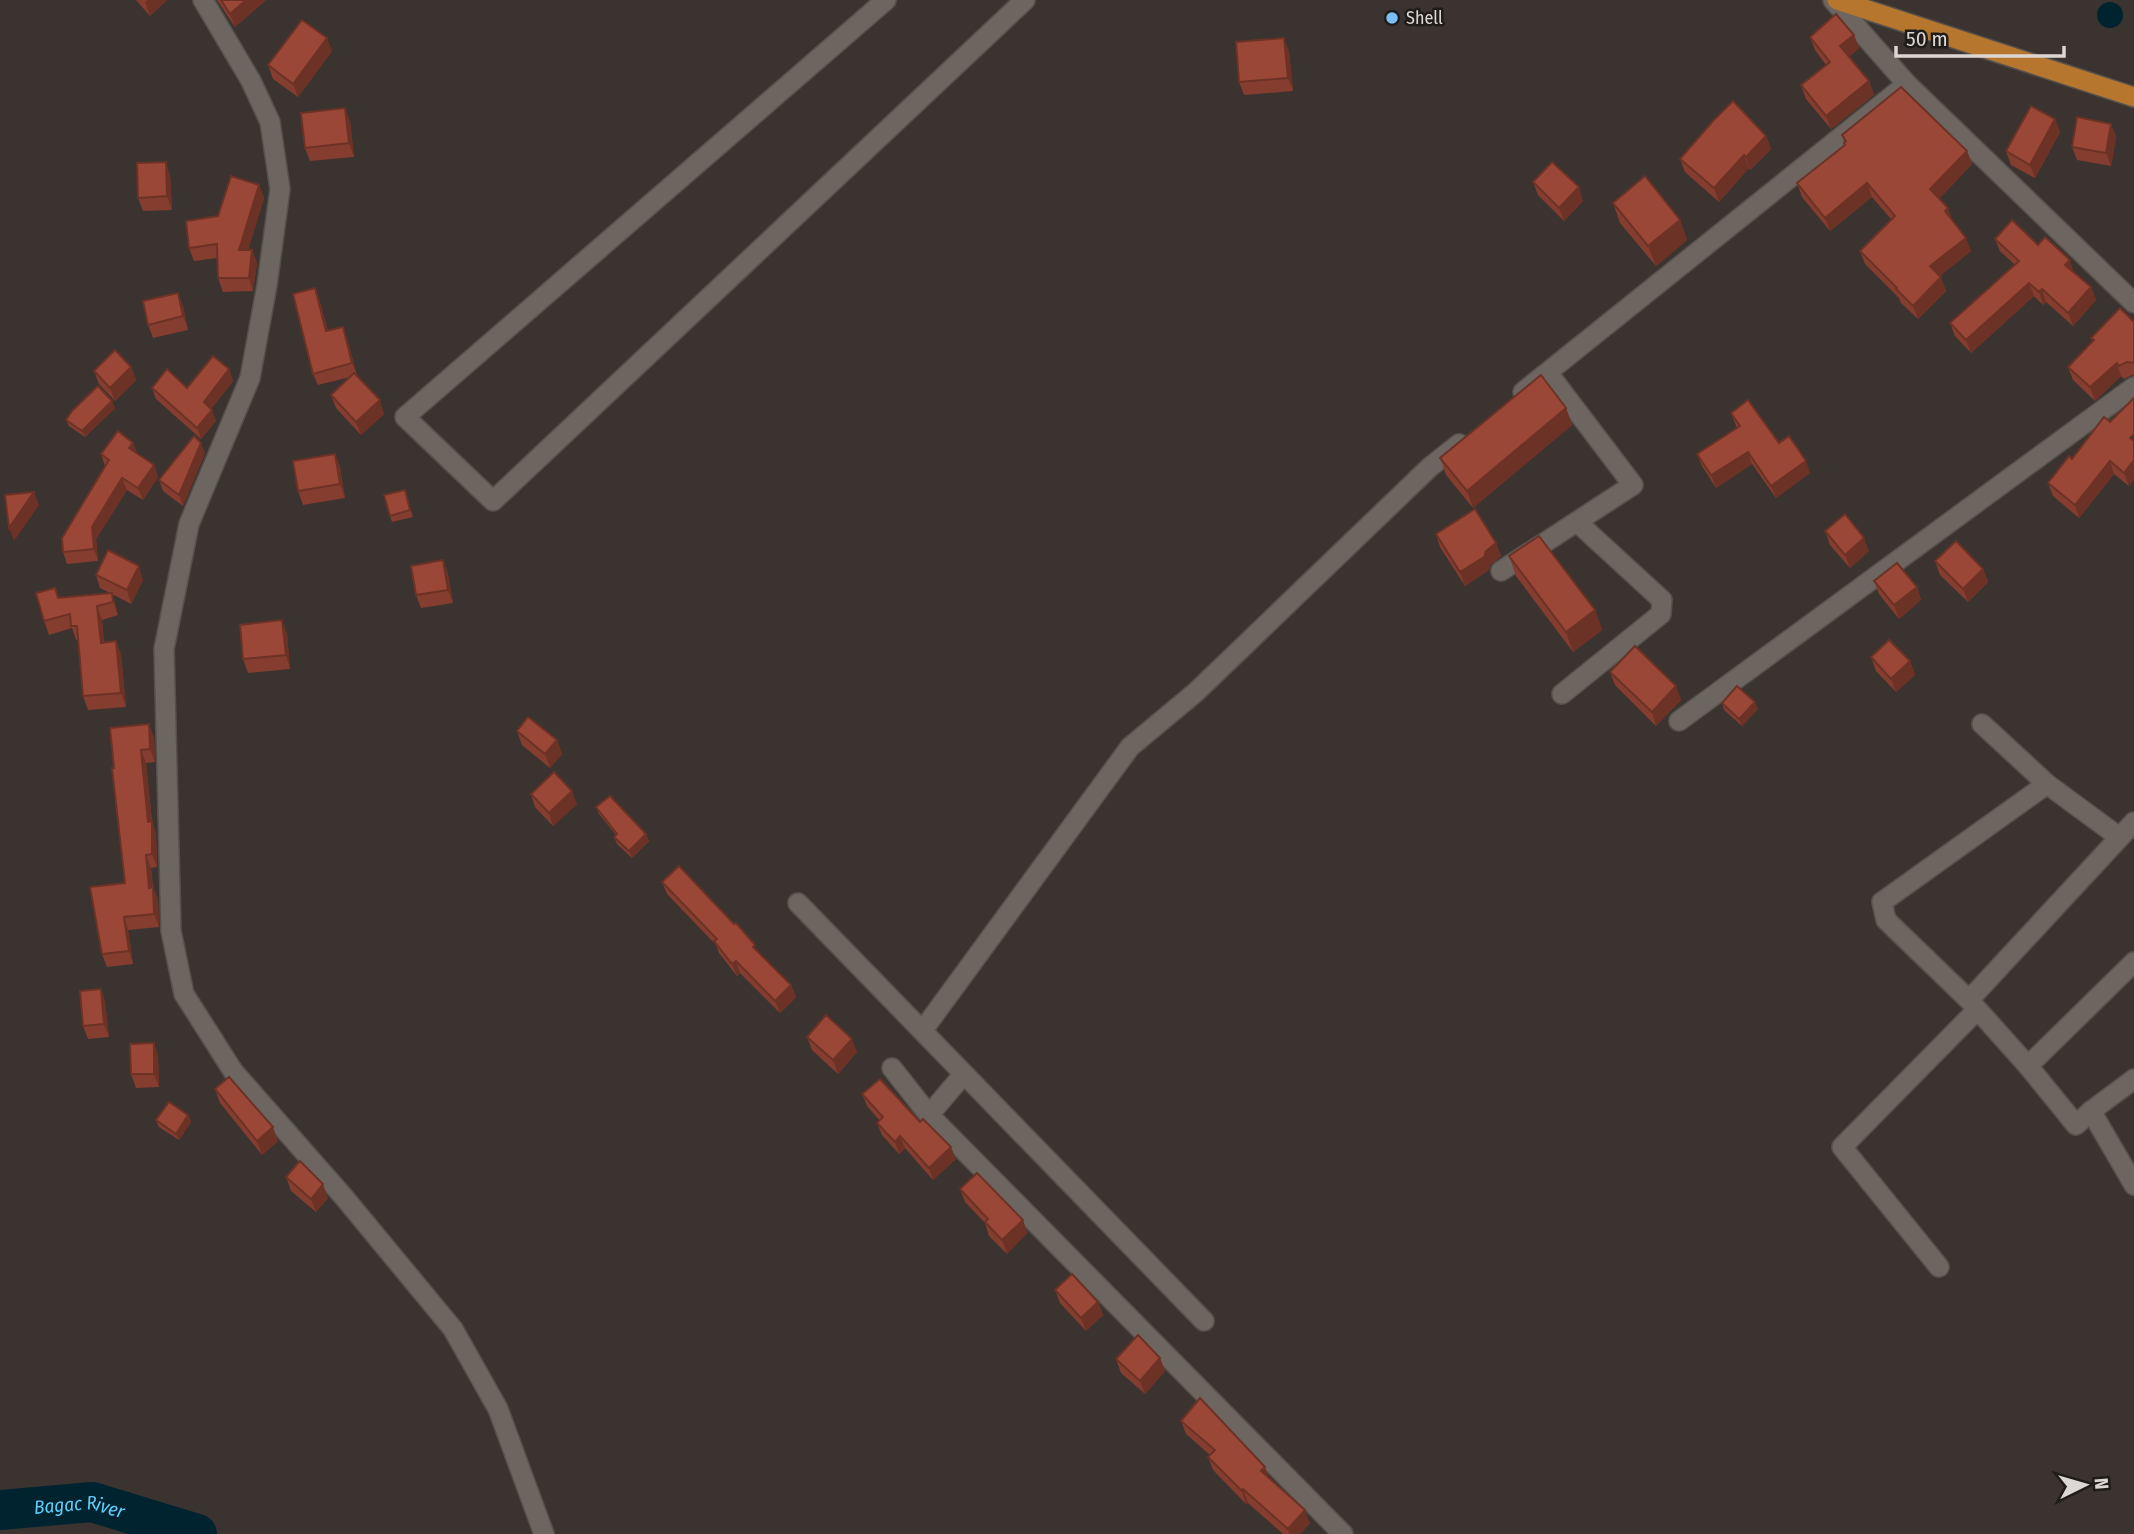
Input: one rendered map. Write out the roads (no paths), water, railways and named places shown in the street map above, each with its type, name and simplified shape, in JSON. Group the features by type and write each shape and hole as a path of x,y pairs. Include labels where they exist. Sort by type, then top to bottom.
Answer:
{"main road":[{"path":"1835,0 2134,97"}],"street":[{"path":"203,0 251,81 270,122 280,189 267,285 250,377 190,524 164,649 171,931 184,994 233,1071 453,1329 498,1409 544,1534"},
{"path":"886,0 405,417 493,501 1024,0"},
{"path":"1835,0 1907,84 2134,303"},
{"path":"1505,407 1907,84"},
{"path":"1502,571 1633,485 1548,373"},
{"path":"1679,721 2134,387"},
{"path":"923,1030 1130,747 1196,692 1430,467 1473,432"},
{"path":"1562,694 1661,614 1662,600 1577,522"},
{"path":"1982,724 2047,783 2119,836"},
{"path":"2047,783 1882,902 1886,920 1973,1005 2076,1125 2134,1080"},
{"path":"1938,1267 1842,1147 1973,1005 2134,822"},
{"path":"798,903 1205,1321"},
{"path":"2028,1066 2134,962"},
{"path":"892,1068 929,1115 1343,1534"},
{"path":"929,1115 964,1075"},
{"path":"2091,1111 2134,1185"}],"water":[{"path":"2110,2 2119,6 2123,15 2119,24 2110,28 2101,24 2097,15 2101,6"}],"waterway":[{"name":"Bagac River","path":"0,1510 92,1502 197,1534"}],"place":[{"name":"Shell","path":"1392,18"}]}
